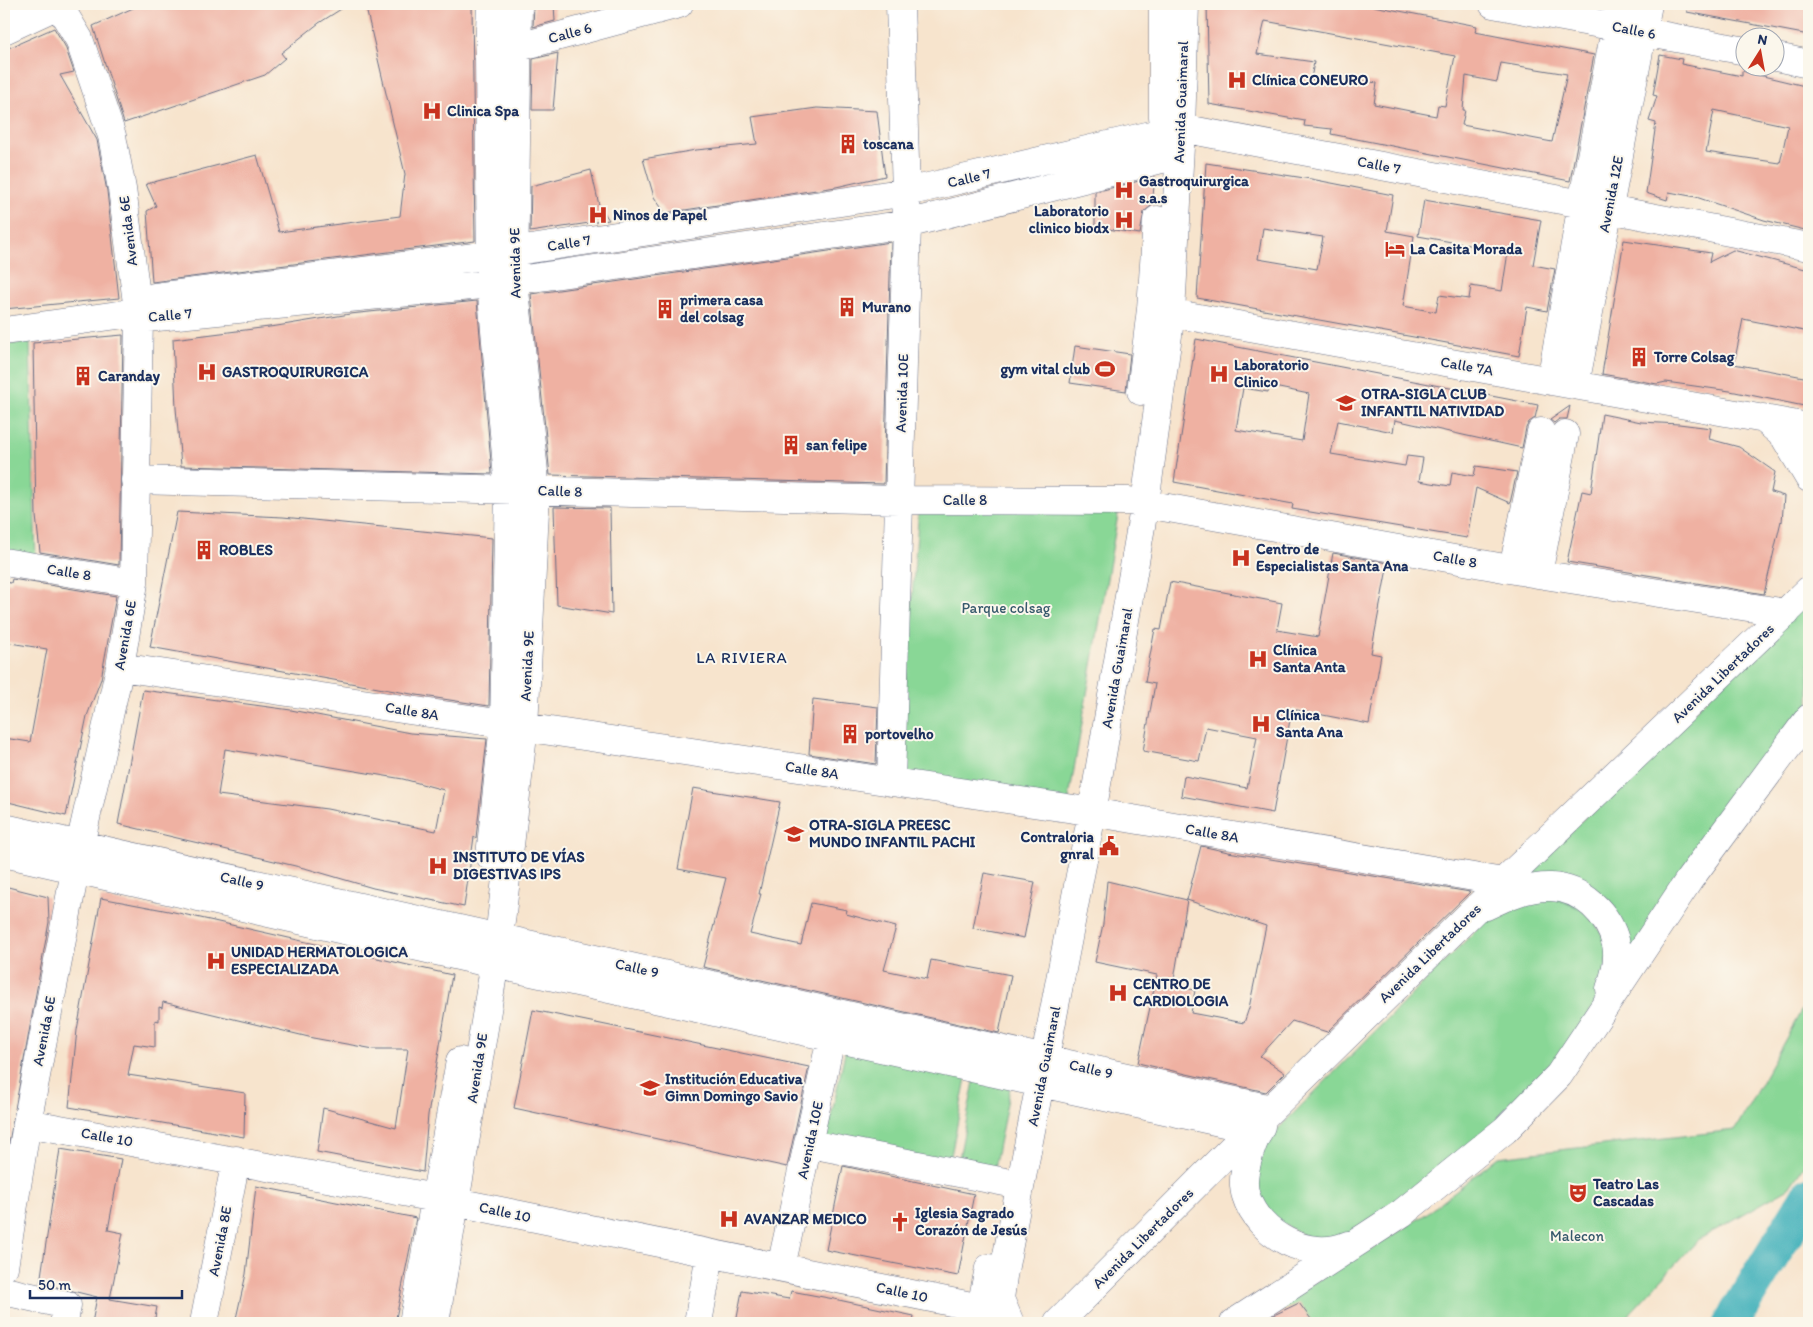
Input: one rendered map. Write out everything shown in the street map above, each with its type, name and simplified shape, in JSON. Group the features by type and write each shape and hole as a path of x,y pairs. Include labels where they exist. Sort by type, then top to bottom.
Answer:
{"street":[{"path":"4,6 9,4"},
{"path":"4,30 59,4"},
{"name":"Avenida 6E","path":"4,1267 27,1123 78,857 120,667 134,583 134,312 122,189 112,136 79,39 59,4"},
{"name":"Avenida 9E","path":"434,1323 446,1200 488,949 514,725 522,490 502,282 502,253 489,54 491,4"},
{"name":"Avenida 9E","path":"502,253 517,48 518,4"},
{"name":"Calle 6","path":"489,54 679,4"},
{"name":"Avenida 10E","path":"891,782 907,224 900,4"},
{"name":"Avenida Guaimaral","path":"1010,1323 1000,1299 1034,1069 1083,811 1171,313 1169,139 1163,4"},
{"name":"Avenida Guaimaral","path":"1137,502 1151,309 1185,4"},
{"name":"Calle 6","path":"1493,4 1619,15 1644,31 1736,49"},
{"name":"Avenida 12E","path":"1595,207 1644,31 1648,4"},
{"name":"Avenida 12E","path":"1563,383 1595,207 1619,15"},
{"path":"1786,59 1809,64"},
{"name":"Calle 7","path":"4,331 134,312 502,282 907,224 1169,139"},
{"name":"Calle 7","path":"134,312 156,297 502,253 907,192 1169,139 1595,207 1809,247"},
{"name":"Calle 7A","path":"1171,313 1809,426"},
{"path":"1763,418 1784,436 1809,478"},
{"path":"1525,572 1553,433"},
{"name":"Calle 8","path":"135,480 898,500 1137,502 1525,572 1801,595"},
{"name":"Calle 8","path":"4,562 134,583"},
{"name":"Avenida Libertadores","path":"1058,1323 1472,912 1801,595"},
{"name":"Calle 8A","path":"120,667 1083,811 1504,882"},
{"path":"1234,1323 1402,1212 1504,1130 1559,1075 1689,880 1809,718"},
{"name":"Calle 9","path":"4,828 78,857 488,949 1263,1118"},
{"name":"Calle 9","path":"4,853 78,857"},
{"path":"1472,912 1509,895 1534,888 1553,887 1575,893 1594,905 1609,924 1616,945 1616,971 1606,1002"},
{"name":"Avenida 10E","path":"781,1267 810,1144 834,1025"},
{"name":"Avenida Guaimaral","path":"980,1316 1005,1182 1034,1069"},
{"path":"1263,1118 1251,1145 1246,1170 1245,1195 1262,1224 1290,1244 1315,1250 1341,1248 1365,1238"},
{"name":"Calle 10","path":"27,1123 446,1200 781,1267 980,1316"},
{"path":"810,1144 1005,1182"},
{"name":"Avenida 8E","path":"204,1323 236,1160"},
{"name":"Avenida 9E","path":"412,1323 446,1200"},
{"path":"698,1323 710,1254"},
{"path":"4,1291 65,1314"}],"green space":[{"path":"30,341 36,563 4,558 4,345"},
{"name":"Parque colsag","path":"919,508 1119,509 1068,804 898,778"},
{"path":"1809,600 1809,710 1623,966 1615,924 1518,882"},
{"path":"1534,892 1585,908 1609,945 1604,989 1566,1051 1488,1133 1344,1239 1316,1242 1265,1214 1257,1189 1261,1146 1489,917"},
{"name":"Malecon","path":"1809,997 1809,1159 1789,1188 1698,1240 1621,1323 1244,1323 1370,1250 1426,1214 1498,1157 1735,1130"},
{"path":"847,1043 968,1068 949,1166 826,1140"},
{"path":"976,1071 1012,1078 993,1174 957,1169"}],"building":[{"path":"142,4 349,4 319,23 281,53 285,58 265,75 124,123 93,26"},
{"path":"365,4 472,4 475,241 152,282 147,211 156,206 146,184 257,155 279,232 400,216 405,174"},
{"path":"534,4 554,4 555,21 533,27"},
{"path":"1207,4 1363,4 1477,26 1475,32 1594,55 1570,181 1331,134 1332,129 1304,126 1305,121 1209,104","holes":["1265,21 1455,56 1445,106 1438,105 1436,116 1374,104 1377,83 1345,78 1344,83 1311,79 1314,62 1257,54","1501,63 1567,74 1552,142 1462,125 1465,110 1463,110 1466,76 1497,82"]},
{"path":"1688,4 1809,4 1809,35 1786,31 1786,28 1772,28 1687,12"},
{"path":"54,28 65,46 74,72 60,75 97,140 107,191 119,298 4,309 4,50"},
{"path":"558,53 553,110 532,110 533,59"},
{"path":"1660,55 1682,59 1681,64 1736,75 1736,78 1771,78 1809,87 1809,231 1764,220 1696,197 1669,192 1667,200 1646,193 1656,123 1649,121 1657,96 1653,95","holes":["1714,110 1788,126 1780,163 1706,152"]},
{"path":"817,108 877,111 885,176 836,187 665,213 654,197 643,159 696,150 757,144 752,117"},
{"path":"1206,163 1311,179 1393,195 1387,231 1414,236 1403,306 1436,312 1439,295 1469,299 1471,286 1502,291 1508,252 1418,236 1424,200 1541,220 1533,265 1555,269 1547,311 1527,307 1519,356 1197,298","holes":["1263,228 1323,237 1317,269 1258,259"]},
{"path":"591,170 599,205 609,220 530,232 531,186"},
{"path":"1155,177 1152,205 1144,212 1140,234 1095,227 1095,192"},
{"path":"1624,240 1711,253 1709,262 1733,250 1809,270 1809,332 1743,319 1734,364 1809,378 1809,407 1730,391 1666,382 1657,384 1602,374"},
{"path":"891,242 884,484 550,475 531,294"},
{"path":"477,301 492,474 181,466 173,339 277,326 350,314"},
{"path":"123,335 119,565 40,552 36,516 33,343"},
{"path":"1196,339 1538,405 1535,418 1529,422 1526,428 1522,448 1395,420 1393,432 1338,421 1331,454 1405,466 1407,456 1423,458 1419,481 1450,486 1452,472 1474,476 1476,466 1517,472 1510,503 1476,488 1467,538 1292,509 1293,504 1174,482","holes":["1269,386 1309,394 1302,441 1236,430 1243,388 1268,392"]},
{"name":"gym vital club","path":"1075,346 1130,354 1126,391 1070,383"},
{"path":"1570,406 1567,419 1559,419 1554,423 1550,420"},
{"path":"1602,414 1641,422 1711,428 1709,439 1739,447 1775,472 1771,492 1784,496 1782,522 1764,594 1567,562 1582,491 1591,493"},
{"path":"554,507 610,508 612,614 557,605"},
{"path":"177,512 283,517 492,538 489,706 417,695 150,647"},
{"path":"1333,553 1388,563 1371,653 1381,655 1369,724 1292,709 1273,813 1181,796 1184,776 1247,788 1257,737 1206,727 1199,761 1143,751 1155,684 1145,682 1155,629 1161,630 1170,582 1282,603 1277,630 1318,637"},
{"path":"12,579 116,596 101,679 87,716 66,816 4,801 4,738 30,742 47,649 4,642 4,582 11,583"},
{"path":"143,690 291,710 410,733 487,739 476,838 474,837 464,907 373,888 308,869 118,824","holes":["225,749 403,779 444,790 436,831 327,809 218,795"]},
{"name":"portovelho","path":"813,699 878,707 876,764 809,754"},
{"path":"693,788 780,802 759,894 761,894 750,934 801,945 811,903 847,910 846,914 896,927 884,970 927,979 931,960 1011,975 999,1033 703,967 726,878 678,869"},
{"path":"1201,846 1470,892 1327,1032 1292,1021 1260,1056 1285,1073 1266,1092 1138,1063 1157,975 1095,962 1103,924 1107,881 1187,900","holes":["1187,900 1266,926 1249,1008 1244,1023 1191,1013 1195,990 1173,986"]},
{"path":"984,873 1035,882 1024,938 973,928"},
{"path":"4,886 48,897 49,922 4,1170"},
{"path":"101,898 174,912 452,975 428,1115 423,1172 317,1152 323,1108 396,1128 408,1049 374,1049 313,1038 163,1002 162,1008 159,1007 159,1021 155,1020 155,1047 134,1044 128,1075 245,1093 244,1137 69,1107 77,1030"},
{"path":"533,1010 809,1067 787,1167 514,1108"},
{"path":"60,1149 121,1159 108,1230 123,1233 110,1299 157,1307 154,1323 92,1323 97,1297 40,1283"},
{"name":"Iglesia Sagrado Corazón de Jesús","path":"843,1166 974,1194 958,1276 826,1250"},
{"path":"256,1186 416,1218 395,1323 235,1323 246,1274"},
{"path":"742,1291 789,1299 791,1291 834,1299 914,1316 913,1323 736,1323"},
{"path":"1299,1303 1314,1323 1262,1323 1274,1315"}],"waterway":[{"path":"1731,1323 1809,1195"}],"place":[{"name":"Clínica CONEURO","path":"1237,80"},
{"name":"Clinica Spa","path":"432,111"},
{"name":"toscana","path":"848,144"},
{"name":"Gastroquirurgica s.a.s","path":"1124,190"},
{"name":"Ninos de Papel","path":"598,215"},
{"name":"Laboratorio clinico biodx","path":"1124,220"},
{"name":"La Casita Morada","path":"1395,249"},
{"name":"Murano","path":"847,307"},
{"name":"primera casa del colsag","path":"665,309"},
{"name":"Torre Colsag","path":"1639,357"},
{"name":"gym vital club","path":"1105,369"},
{"name":"GASTROQUIRURGICA","path":"207,372"},
{"name":"Laboratorio Clinico","path":"1219,374"},
{"name":"Caranday","path":"83,376"},
{"name":"OTRA-SIGLA CLUB INFANTIL NATIVIDAD","path":"1346,403"},
{"name":"san felipe","path":"791,445"},
{"name":"ROBLES","path":"204,550"},
{"name":"Centro de Especialistas Santa Ana","path":"1241,558"},
{"name":"Clínica Santa Anta","path":"1258,659"},
{"name":"Clínica Santa Ana","path":"1261,724"},
{"name":"portovelho","path":"850,734"},
{"name":"OTRA-SIGLA PREESC MUNDO INFANTIL PACHI","path":"794,834"},
{"name":"Contraloria gnral","path":"1109,846"},
{"name":"INSTITUTO DE VÍAS DIGESTIVAS IPS","path":"438,866"},
{"name":"UNIDAD HERMATOLOGICA ESPECIALIZADA","path":"216,961"},
{"name":"CENTRO DE CARDIOLOGIA","path":"1118,993"},
{"name":"Institución Educativa Gimn Domingo Savio","path":"650,1088"},
{"name":"Teatro Las Cascadas","path":"1578,1193"},
{"name":"AVANZAR MEDICO","path":"729,1219"},
{"name":"Iglesia Sagrado Corazón de Jesús","path":"900,1222"}],"district":[{"name":"LA RIVIERA","path":"742,657"}]}
